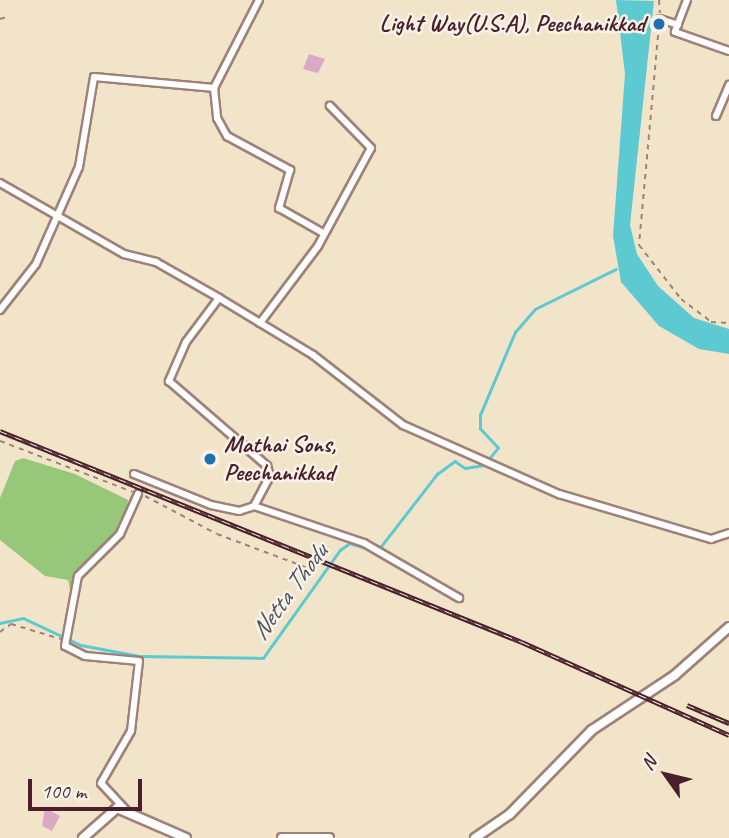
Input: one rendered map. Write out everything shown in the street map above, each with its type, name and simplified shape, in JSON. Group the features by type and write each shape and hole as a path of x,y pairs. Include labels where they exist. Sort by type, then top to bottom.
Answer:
{"main road":[{"path":"475,838 510,814 592,730 675,675 729,626"},
{"path":"83,838 106,813 125,810 186,838"},
{"path":"282,838 329,838"}],"street":[{"path":"259,0 214,88 227,136 290,170 279,208 323,233"},
{"path":"687,0 675,33 729,51"},
{"path":"660,19 678,25"},
{"path":"0,310 36,264 79,167 94,77 214,88"},
{"path":"716,116 729,85"},
{"path":"260,323 323,233 371,148 330,106"},
{"path":"0,183 57,218 219,298 260,323 403,425 559,494 711,539 729,533"},
{"path":"134,474 211,505 239,512 254,506 270,476 267,466 169,382 186,342 219,298"},
{"path":"125,810 101,783 131,732 139,661 85,656 65,640 78,576 120,534 138,494"},
{"path":"254,506 364,543 458,598"}],"path":[{"path":"660,0 660,19 646,116 639,245 681,299 712,322 729,323"},
{"path":"0,19 9,16"},
{"path":"0,441 138,494 217,534 316,570"},
{"path":"0,632 11,624 65,640"}],"green space":[{"path":"23,458 75,474 128,500 125,521 76,574 72,598 68,580 45,576 0,540 0,498 15,461"}],"water":[{"path":"616,0 654,1 630,225 637,254 658,286 694,318 729,329 729,354 699,349 659,326 621,282 613,236 625,74"}],"building":[{"path":"309,54 325,59 318,73 303,69"},
{"path":"45,808 60,816 52,831 42,826"}],"waterway":[{"path":"379,549 437,474 455,461 465,468 484,465 498,448 480,429 480,415 515,332 535,309 616,269"},
{"name":"Netta Thodu","path":"0,623 23,618 81,645 139,656 263,658 340,550 350,543 372,550"}],"railway":[{"path":"0,431 522,642 729,735"},
{"path":"687,705 729,723"}],"place":[{"name":"Light Way(U.S.A), Peechanikkad","path":"659,24"},
{"name":"Mathai Sons, Peechanikkad","path":"210,459"}]}
